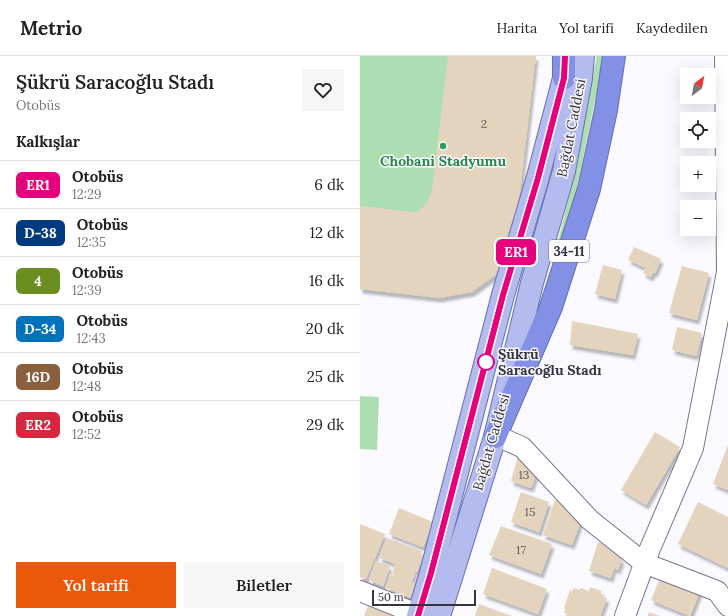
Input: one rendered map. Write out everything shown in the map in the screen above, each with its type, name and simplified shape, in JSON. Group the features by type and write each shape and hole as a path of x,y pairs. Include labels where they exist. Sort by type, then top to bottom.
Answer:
{"highway":[{"path":"564,56 564,78"},
{"name":"34-11","path":"495,437 551,307 589,189 606,110 614,56"}],"main road":[{"name":"Bağdat Caddesi","path":"424,616 495,437 532,282 564,171 581,78 583,56"},
{"name":"Bağdat Caddesi","path":"424,616 431,573 503,295 538,178 564,78"}],"street":[{"path":"626,616 644,563 693,448 727,272 724,56"},
{"path":"495,437 522,447 590,520 644,563 724,597"},
{"path":"360,591 424,616"}],"green space":[{"name":"Chobani Stadyumu","path":"360,56 536,56 515,235 501,271 472,292 439,298 360,289"},
{"path":"596,56 604,56 576,192 552,266 575,172 576,155"},
{"path":"360,396 379,397 377,450 360,449"}],"building":[{"name":"Chobani Stadyumu","path":"448,56 536,56 515,235 501,271 472,292 439,298 360,289 360,206 413,212 419,211 426,204 432,191"},
{"path":"634,247 661,259 655,273 653,272 651,277 643,273 646,268 628,260"},
{"path":"603,265 622,270 615,299 595,294"},
{"path":"682,266 709,273 697,320 669,313"},
{"path":"572,321 638,334 633,355 570,345"},
{"path":"677,327 702,333 696,356 672,350"},
{"path":"655,432 680,447 646,505 621,490"},
{"path":"728,445 728,490 713,484"},
{"path":"518,456 538,470 531,488 511,481"},
{"path":"521,492 549,502 539,532 511,522"},
{"path":"555,500 568,504 583,515 572,545 543,535"},
{"path":"698,502 728,517 728,568 678,544"},
{"path":"399,508 433,522 423,547 389,534"},
{"path":"360,524 385,534 366,579 360,577"},
{"path":"501,526 552,544 541,574 489,555"},
{"path":"387,538 422,551 421,555 423,556 417,572 379,558"},
{"path":"598,542 622,549 619,558 622,559 618,570 614,568 611,578 589,571"},
{"path":"376,561 390,566 383,586 369,580"},
{"path":"395,565 415,572 412,581 392,574"},
{"path":"492,568 547,589 538,614 483,594"},
{"path":"662,573 701,589 690,616 651,600"},
{"path":"390,574 417,584 412,598 386,588"},
{"path":"590,587 602,591 600,596 607,598 600,616 571,616 564,613 564,608 570,590 572,591 574,588 580,590 581,588 589,591"},
{"path":"371,598 402,616 364,616"},
{"path":"479,604 512,616 475,616"},
{"path":"649,612 660,616 648,616"}],"bus line":[{"name":"ER1","path":"418,616 431,573 503,295 538,178 564,78 565,56"}],"place":[{"name":"Chobani Stadyumu","path":"443,146"},
{"name":"Şükrü Saracoğlu Stadı","path":"486,362"}]}
